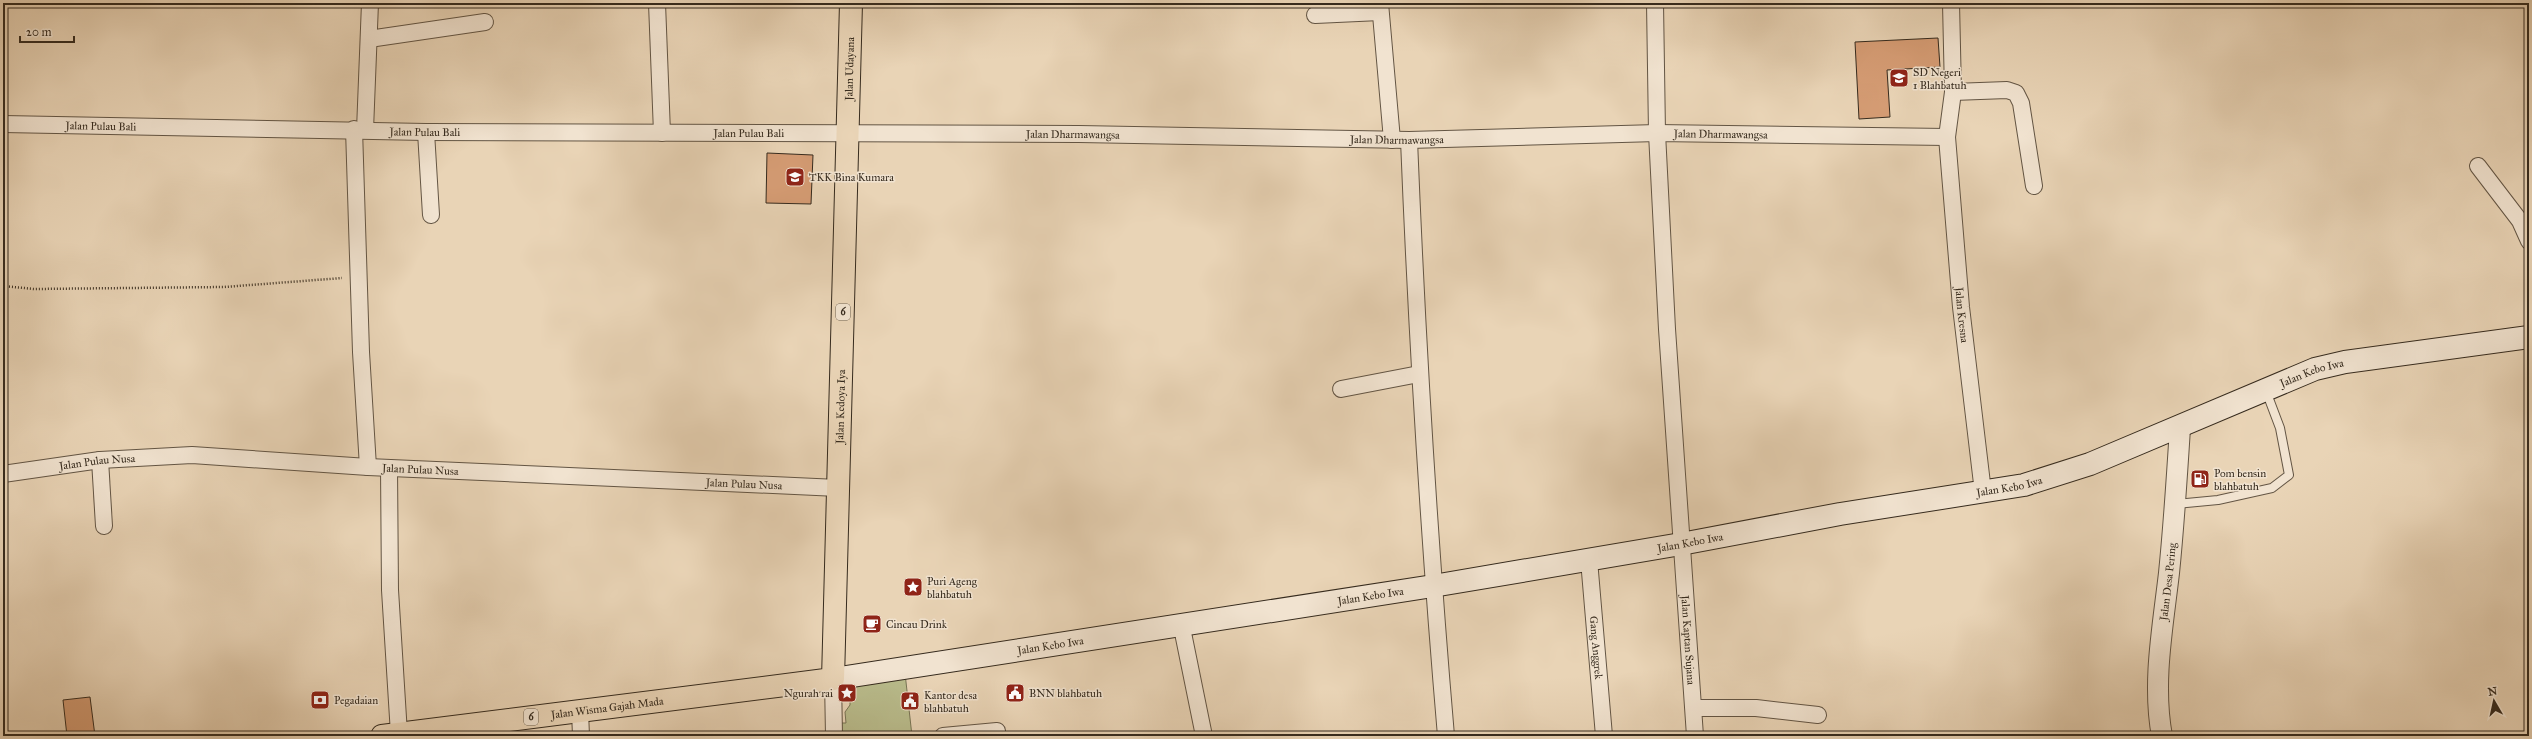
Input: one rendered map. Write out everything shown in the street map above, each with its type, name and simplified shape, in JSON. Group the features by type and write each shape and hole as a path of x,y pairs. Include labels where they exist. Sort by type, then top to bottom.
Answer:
{"highway":[{"name":"Jalan Udayana","path":"847,135 851,3"},
{"name":"Jalan Kedoya Iya","path":"833,679 847,135"},
{"name":"Jalan Wisma Gajah Mada","path":"390,735 426,733 580,711 833,679"}],"main road":[{"name":"Jalan Kebo Iwa","path":"833,679 1181,623 1433,586 1681,544 1840,514 2024,485 2090,464 2180,428 2315,370 2345,362 2529,337"}],"street":[{"path":"368,467 358,276 359,130 369,39 370,3"},
{"path":"657,3 662,133"},
{"name":"Jalan Kaptan Sujana","path":"1655,3 1657,133 1681,544 1695,708 1695,736"},
{"name":"Jalan Kresna","path":"1951,3 1953,92 1947,136 1961,307 1983,492"},
{"path":"1315,15 1380,8 1392,140"},
{"path":"369,39 484,22"},
{"path":"1953,92 2007,90 2016,93 2021,103 2034,186"},
{"name":"Jalan Pulau Bali","path":"3,124 426,132 847,135"},
{"path":"426,132 430,215"},
{"name":"Jalan Dharmawangsa","path":"847,135 1078,134 1392,140 1657,133 1947,136"},
{"path":"1409,140 1419,374 1433,586 1446,736"},
{"path":"2478,166 2512,211 2529,241"},
{"path":"1342,389 1419,374"},
{"name":"Jalan Desa Pering","path":"2162,736 2159,720 2161,642 2176,504 2180,428"},
{"name":"Jalan Pulau Nusa","path":"3,474 100,460 192,455 368,467 838,488"},
{"path":"100,460 104,526"},
{"path":"389,468 390,735"},
{"name":"Gang Anggrek","path":"1588,560 1604,736"},
{"path":"1181,623 1204,736"},
{"path":"833,679 834,736"},
{"path":"1695,708 1756,708 1818,715"},
{"path":"580,711 581,736"},
{"path":"943,736 997,731"}],"lane":[{"path":"2176,504 2218,500 2272,488 2289,475 2280,428 2266,390"}],"path":[{"path":"3,286 34,289 224,287 358,276"}],"green space":[{"path":"905,673 912,736 846,736 846,732 840,732 840,723 846,723 845,712 850,705 850,692 866,680"}],"building":[{"path":"1938,38 1940,67 1887,70 1890,117 1859,119 1855,42"},
{"path":"767,153 813,155 811,204 766,203"},
{"path":"90,697 95,736 67,736 63,700"}],"place":[{"name":"SD Negeri 1 Blahbatuh","path":"1899,78"},
{"name":"TKK Bina Kumara","path":"795,177"},
{"name":"Pom bensin blahbatuh","path":"2200,479"},
{"name":"Puri Ageng blahbatuh","path":"913,587"},
{"name":"Cincau Drink","path":"872,624"},
{"name":"Ngurah rai","path":"847,693"},
{"name":"BNN blahbatuh","path":"1015,693"},
{"name":"Pegadaian","path":"320,700"},
{"name":"Kantor desa blahbatuh","path":"910,701"}]}
